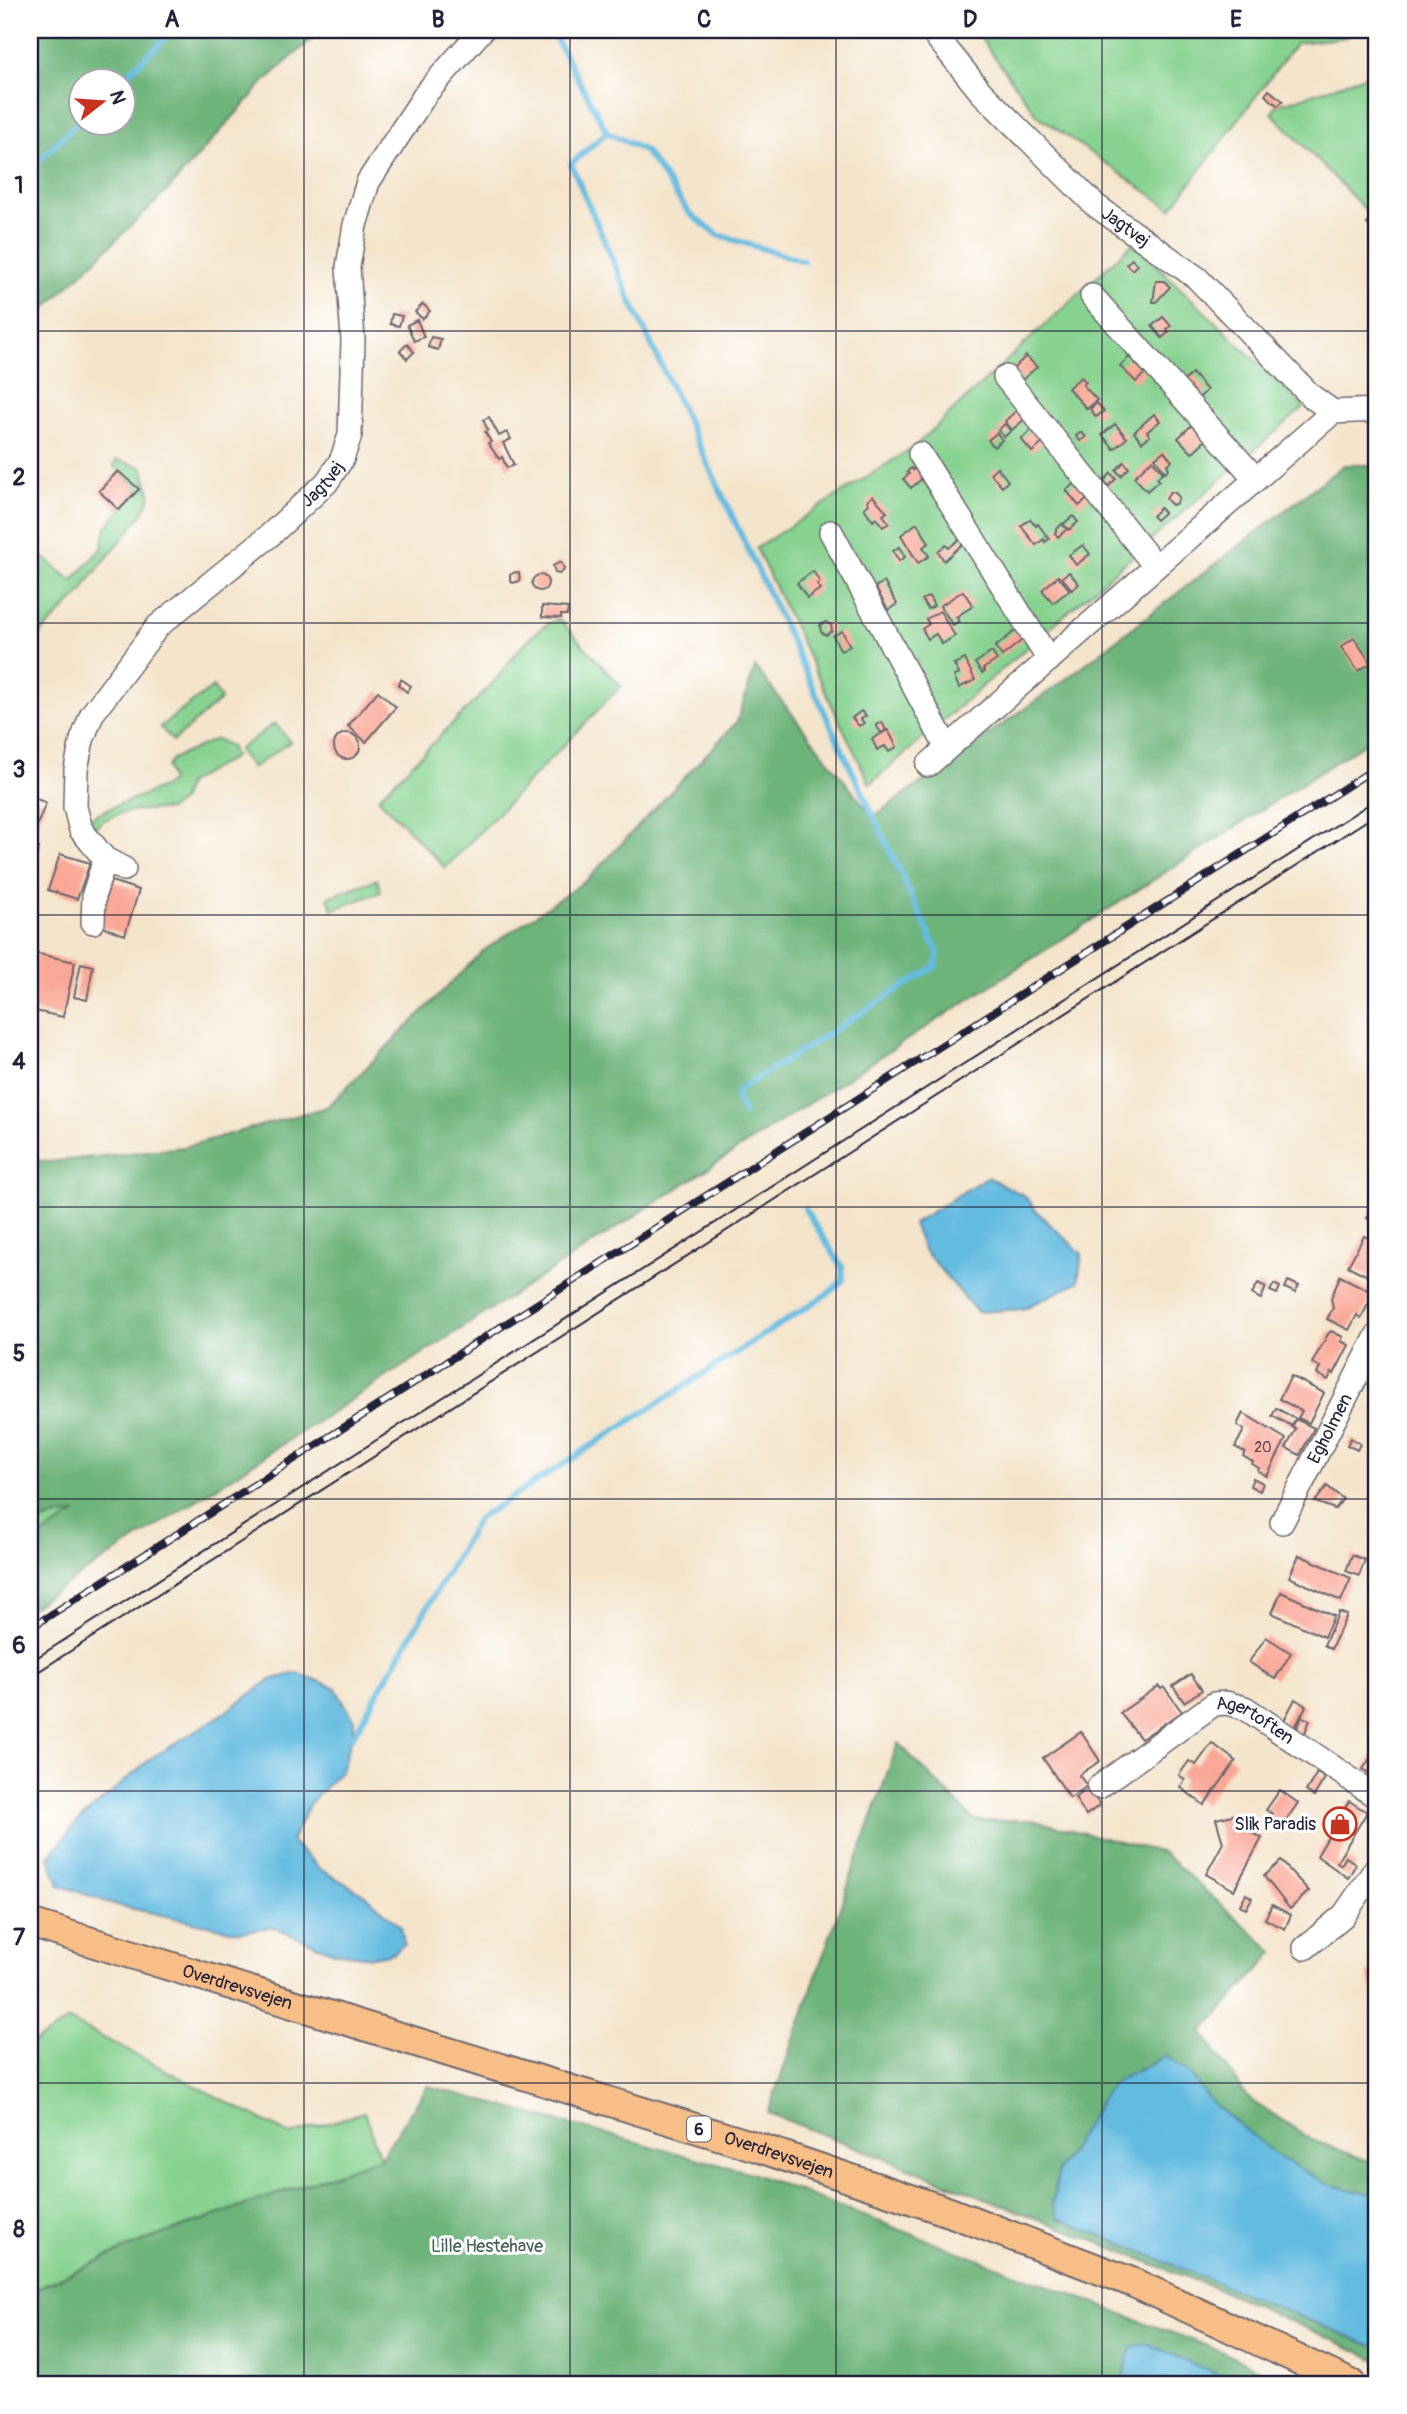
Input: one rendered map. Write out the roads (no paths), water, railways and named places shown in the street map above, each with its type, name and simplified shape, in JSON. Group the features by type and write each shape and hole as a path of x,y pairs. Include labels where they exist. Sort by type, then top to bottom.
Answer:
{"main road":[{"name":"Overdrevsvejen","path":"30,1923 760,2148 953,2213 1134,2283 1351,2384"}],"street":[{"name":"Jagtvej","path":"93,922 94,894 114,864 81,830 75,807 76,769 82,740 92,714 158,626 269,536 327,482 342,460 350,435 353,340 348,267 355,225 368,182 427,92 482,30"},
{"name":"Jagtvej","path":"931,30 981,92 1095,205 1196,278 1311,396 1333,412"},
{"path":"1092,296 1255,478"},
{"path":"1005,377 1155,566"},
{"path":"928,765 1333,412 1377,410"},
{"path":"920,454 1049,660"},
{"path":"831,532 947,748"},
{"name":"Egholmen","path":"1282,1522 1377,1336"},
{"name":"Agertoften","path":"1098,1787 1214,1704 1226,1703 1245,1708 1377,1797"},
{"path":"1305,1948 1343,1914 1377,1867"}],"water":[{"path":"987,1177 1025,1196 1039,1214 1082,1254 1078,1282 1023,1309 977,1312 923,1249 913,1224"},
{"path":"297,1673 335,1687 354,1720 352,1738 341,1770 309,1805 291,1841 321,1870 363,1893 401,1927 404,1944 394,1953 372,1957 334,1952 272,1927 240,1932 116,1905 59,1885 49,1857 78,1821 153,1757 226,1712 270,1680"},
{"path":"1166,2056 1189,2073 1209,2100 1276,2155 1327,2184 1377,2196 1377,2343 1372,2346 1058,2218 1053,2204 1058,2171 1111,2084"},
{"path":"1146,2343 1239,2384 1121,2384 1132,2347"}],"waterway":[{"path":"136,66 174,30"},
{"path":"551,30 607,132 571,164 629,297 938,953 936,966 737,1091 737,1100 744,1113"},
{"path":"607,132 645,151 690,214 718,235 803,261"},
{"path":"30,169 66,134"},
{"path":"352,1738 478,1519 830,1292 843,1280 842,1267 805,1209"}],"tram line":[{"path":"30,1662 1377,799"},
{"path":"30,1677 1377,814"}],"railway":[{"path":"30,1628 1377,767"}],"place":[{"name":"Slik Paradis","path":"1340,1824"}],"park label":[{"name":"Lille Hestehave","path":"487,2246"}]}
